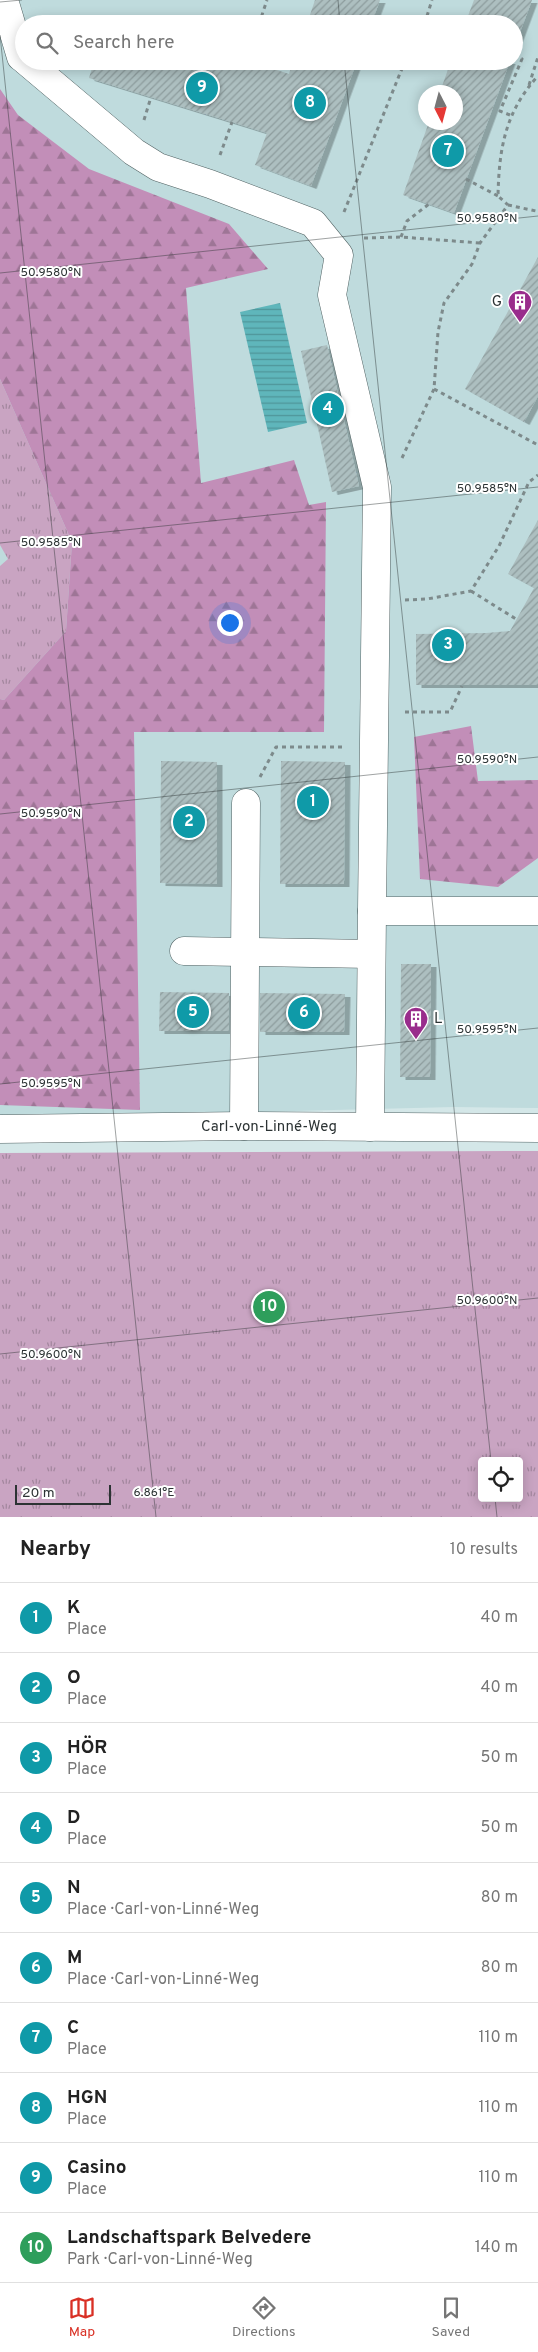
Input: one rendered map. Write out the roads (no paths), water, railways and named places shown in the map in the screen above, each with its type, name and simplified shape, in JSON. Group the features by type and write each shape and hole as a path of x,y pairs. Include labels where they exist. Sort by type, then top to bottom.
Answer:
{"street":[{"path":"4,0 15,37"},
{"path":"37,70 134,152 158,168 210,184 312,223 343,247 332,295 378,487 370,1127"},
{"path":"244,1126 246,803"},
{"path":"372,911 538,911"},
{"path":"184,951 371,954"},
{"name":"Carl-von-Linné-Weg","path":"0,1129 244,1126 538,1128"}],"water":[{"path":"280,303 307,423 268,432 240,312"}],"place":[{"name":"Casino","path":"202,88"},
{"name":"HGN","path":"310,103"},
{"name":"C","path":"448,151"},
{"name":"G","path":"520,323"},
{"name":"D","path":"328,409"},
{"name":"HÖR","path":"448,645"},
{"name":"K","path":"313,802"},
{"name":"O","path":"189,822"},
{"name":"N","path":"193,1012"},
{"name":"M","path":"304,1013"},
{"name":"L","path":"416,1040"},
{"name":"Landschaftspark Belvedere","path":"269,1307"}]}
